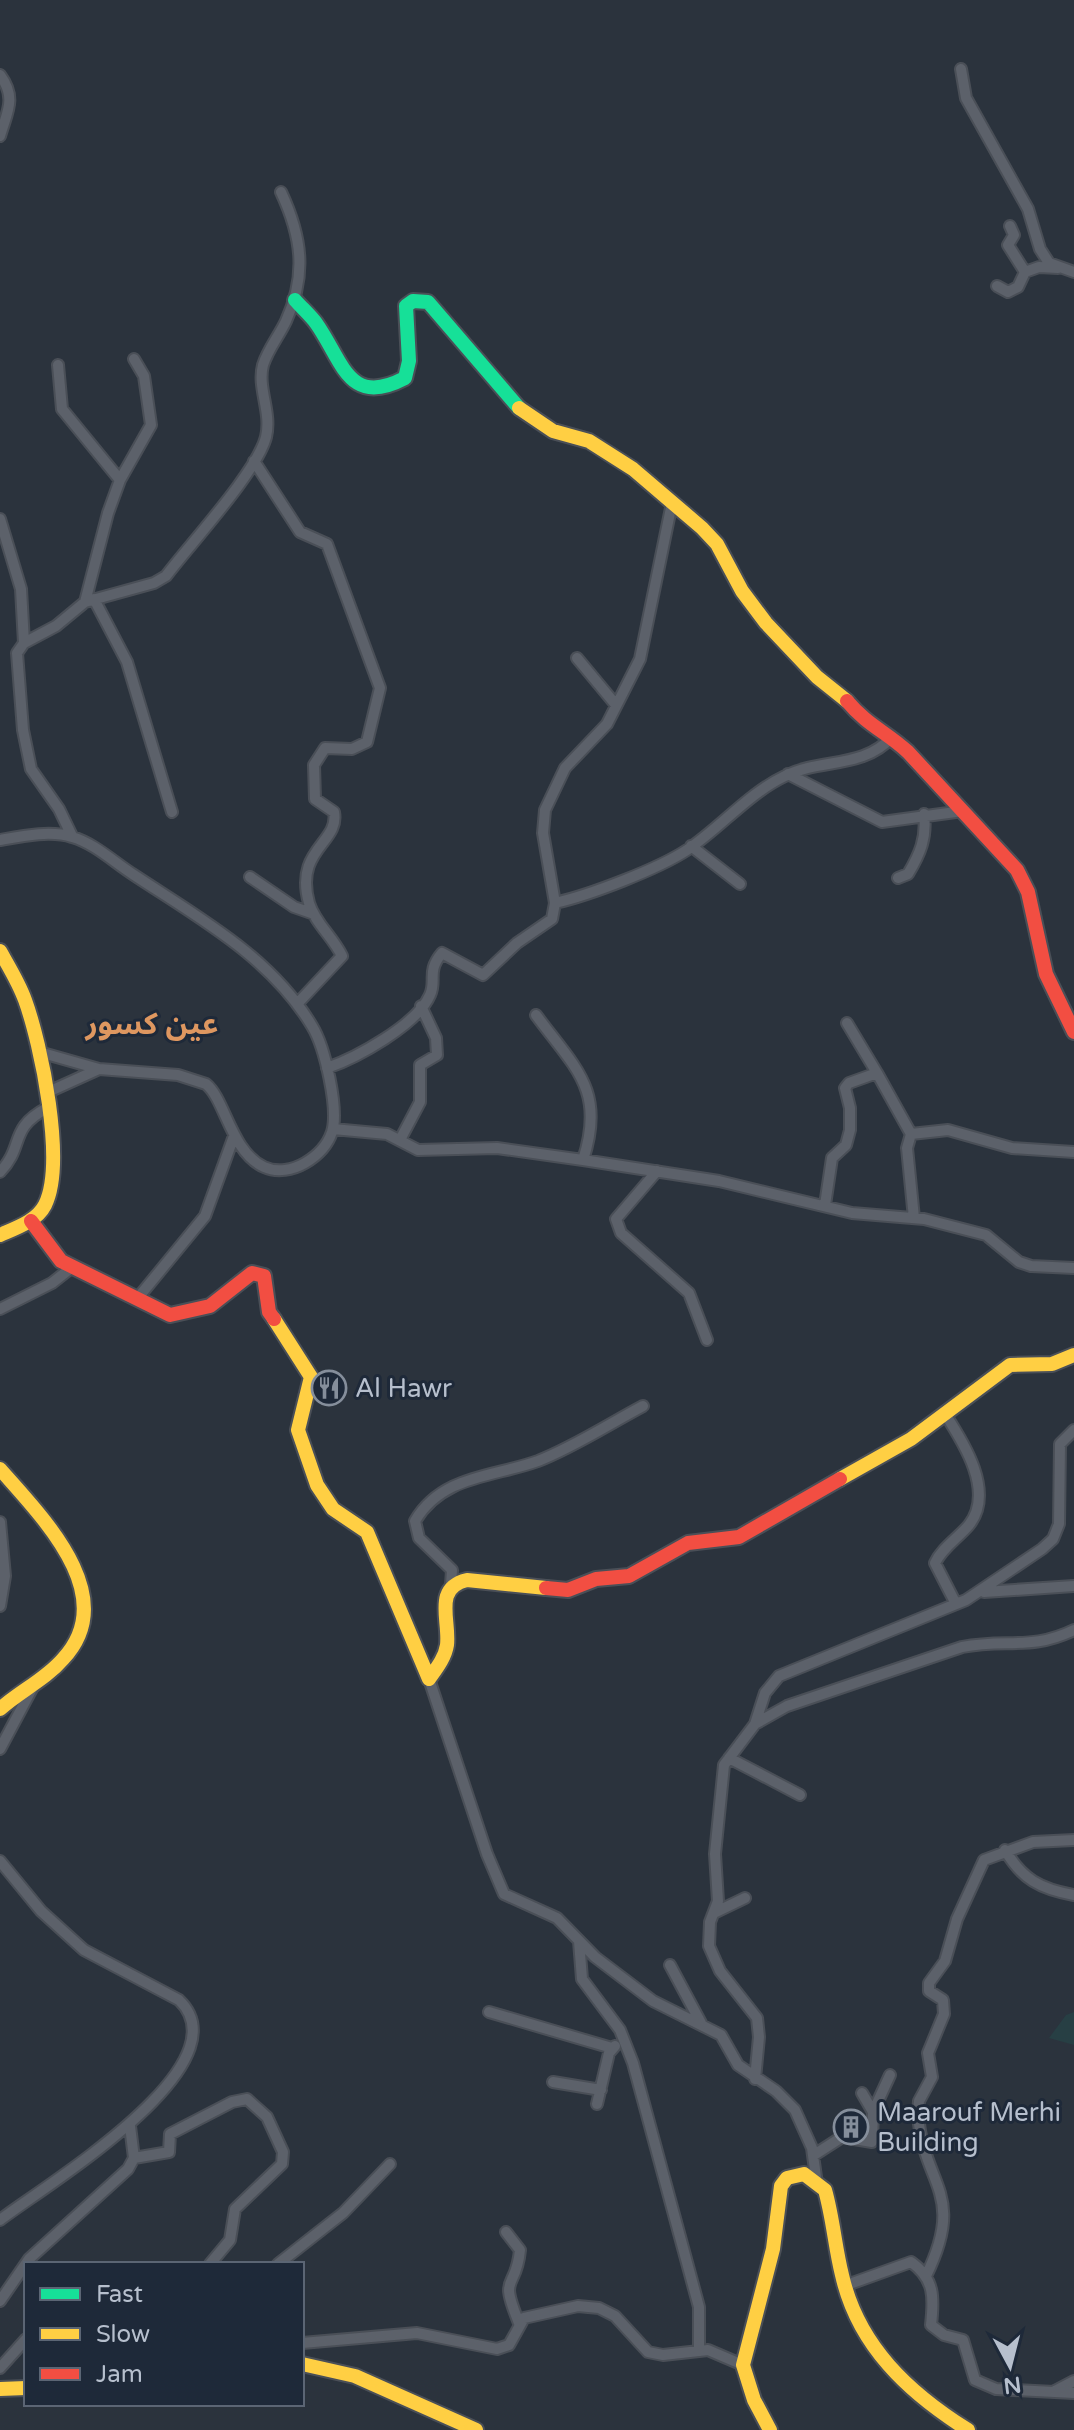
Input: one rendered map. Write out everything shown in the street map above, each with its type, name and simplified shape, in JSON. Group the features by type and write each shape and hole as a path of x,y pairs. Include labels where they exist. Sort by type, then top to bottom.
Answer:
{"street":[{"path":"961,69 966,98 1028,209 1040,249 1049,263 1069,270"},
{"path":"0,75 9,87 11,100 0,136"},
{"path":"72,836 59,809 31,769 25,749 17,653 24,643 56,626 90,601 166,576 254,461 266,437 268,421 262,376 264,362 295,300 301,260 300,244 281,192"},
{"path":"1010,226 1014,235 1008,245 1010,252 1025,272"},
{"path":"997,286 1008,292 1018,287 1025,272 1039,267 1069,270"},
{"path":"295,300 314,320 342,370 360,386 371,390 390,387 405,378 410,361 404,325 406,306 413,301 428,302 518,407 553,431 597,445 648,480 717,544 749,601 817,677 843,696 871,728 892,737 993,841 1025,884 1043,964 1074,1032"},
{"path":"134,359 144,376 151,425 120,480 90,601 127,662 172,812"},
{"path":"58,365 62,409 120,480"},
{"path":"254,461 300,532 327,544 380,688 367,742 352,749 325,748 314,765 315,799 334,812 335,818 330,833 313,850 304,872 314,914 342,956 297,1004"},
{"path":"327,1068 368,1049 421,1006 431,993 430,976 442,953 483,975 517,943 552,919 555,903 543,833 545,810 565,768 601,732 640,659 672,503"},
{"path":"0,519 21,589 24,643"},
{"path":"577,658 616,705"},
{"path":"555,903 597,890 691,846 721,820 788,774 866,758 892,737"},
{"path":"788,774 882,822 963,811"},
{"path":"898,878 908,874 918,857 926,834 924,814"},
{"path":"0,840 34,835 72,836 233,940 272,975 313,1028 327,1068 333,1129 315,1157 283,1171 264,1167 234,1136 206,1084 178,1075 99,1069 39,1052"},
{"path":"691,846 740,884"},
{"path":"250,877 294,907 314,914"},
{"path":"0,951 25,1000 39,1052 53,1176 45,1205 31,1221 0,1235"},
{"path":"401,1138 420,1102 420,1065 437,1055 436,1038 421,1006"},
{"path":"536,1015 583,1081 591,1099 592,1134 583,1160"},
{"path":"847,1023 911,1134 907,1148 914,1218"},
{"path":"0,1172 9,1161 24,1123 46,1100 99,1069"},
{"path":"825,1205 832,1158 846,1145 850,1130 845,1088 856,1079 877,1073"},
{"path":"333,1129 401,1138 418,1150 497,1148 657,1171 852,1213 914,1218 986,1235 1019,1262 1031,1266 1074,1268"},
{"path":"911,1134 948,1130 1012,1148 1074,1152"},
{"path":"137,1299 205,1216 234,1136"},
{"path":"657,1171 616,1219 621,1233 689,1293 707,1340"},
{"path":"31,1221 44,1243 71,1268 170,1315 186,1315 217,1305 241,1279 252,1273 264,1276 269,1312 311,1377 298,1430 317,1485 333,1509 367,1532 429,1679 501,1888 510,1899 557,1918 579,1941 653,2001 701,2023 726,2040 738,2065 776,2091 795,2110 814,2155 816,2177 829,2201 844,2286 854,2315 875,2350 926,2403 964,2429"},
{"path":"0,1309 52,1283 71,1268"},
{"path":"451,1585 467,1580 559,1591 596,1579 629,1576 688,1543 723,1541 763,1526 883,1457 1010,1365 1052,1364 1074,1355"},
{"path":"429,1679 446,1647 445,1600 451,1585 452,1570 419,1538 415,1521 433,1497 453,1485 539,1460 643,1406"},
{"path":"945,1414 970,1459 979,1497 975,1517 935,1563 940,1579 956,1604"},
{"path":"755,2079 759,2037 757,2018 713,1957 709,1932 719,1891 716,1839 721,1778 729,1758 755,1724 765,1693 779,1676 981,1592 1053,1539 1060,1514 1057,1457 1064,1436 1074,1430"},
{"path":"0,1469 67,1554 85,1605 80,1637 65,1658 0,1709"},
{"path":"1060,1514 1074,1513"},
{"path":"0,1522 5,1576 0,1606"},
{"path":"981,1592 1074,1586"},
{"path":"755,1724 805,1698 947,1651 985,1642 1030,1645 1074,1630"},
{"path":"0,1749 35,1683"},
{"path":"729,1758 800,1795"},
{"path":"926,2276 940,2240 944,2211 943,2198 918,2122 919,2101 932,2077 930,2043 945,2010 943,2000 929,1991 929,1983 945,1961 957,1919 980,1866 992,1854 1033,1842 1074,1840"},
{"path":"1005,1850 1020,1875 1057,1892 1074,1895"},
{"path":"0,1861 41,1911 71,1939 99,1959 179,2000 190,2010 195,2036 188,2058 130,2126 0,2220"},
{"path":"716,1912 745,1898"},
{"path":"579,1941 582,1979 620,2030 624,2043 699,2307 699,2349"},
{"path":"670,1965 701,2023"},
{"path":"489,2012 612,2048 624,2043"},
{"path":"597,2104 612,2048"},
{"path":"814,2155 842,2137 872,2142 873,2112 890,2075"},
{"path":"553,2082 601,2090"},
{"path":"862,2093 873,2112"},
{"path":"134,2158 169,2152 170,2134 232,2102 247,2099 267,2117 283,2152 282,2164 235,2209 226,2248 212,2262"},
{"path":"27,2262 128,2169 134,2158 130,2126"},
{"path":"281,2262 343,2213 390,2164"},
{"path":"770,2430 754,2400 743,2365 773,2249 781,2186 795,2174 816,2177"},
{"path":"506,2232 520,2250 519,2264 507,2283 507,2296 519,2323"},
{"path":"844,2286 869,2280 906,2261 915,2264 926,2276 935,2298 931,2325 944,2335 963,2340 975,2380 996,2389 1074,2393"},
{"path":"0,2301 24,2266"},
{"path":"304,2343 417,2333 497,2349 509,2345 519,2323 531,2315 565,2309 599,2308 626,2327 648,2352 663,2355 699,2349 743,2365"},
{"path":"0,2368 24,2341"},
{"path":"304,2364 355,2376 476,2430"},
{"path":"1053,2392 1074,2381"},
{"path":"0,2389 24,2388"}],"green space":[{"path":"1074,2012 1074,2045 1049,2038 1066,2015"}],"traffic: fast":[{"path":"295,300 316,323 349,376 359,384 371,387 386,386 405,378 409,361 406,306 413,301 428,302 519,408"}],"traffic: slow":[{"path":"519,408 553,431 589,441 633,469 702,528 717,544 742,591 766,623 817,677 847,701"},
{"path":"0,951 23,994 38,1045 49,1103 53,1161 51,1186 41,1211 26,1223 0,1235"},
{"path":"274,1319 311,1377 298,1430 317,1485 333,1509 367,1532 429,1679 446,1650 445,1606 450,1590 457,1584 467,1580 546,1588"},
{"path":"840,1479 911,1439 1010,1365 1052,1364 1074,1355"},
{"path":"0,1469 36,1510 69,1558 80,1584 84,1609 79,1635 63,1659 0,1709"},
{"path":"770,2430 754,2400 743,2365 773,2249 781,2186 787,2178 804,2174 825,2190 850,2301 873,2345 906,2383 968,2430"},
{"path":"304,2364 355,2376 476,2430"},
{"path":"0,2389 24,2388"}],"traffic: jam":[{"path":"847,701 862,717 908,752 1017,870 1028,892 1046,974 1074,1032"},
{"path":"31,1221 61,1261 170,1315 210,1306 252,1273 264,1276 269,1312 274,1319"},
{"path":"546,1588 568,1590 596,1579 629,1576 688,1543 739,1537 840,1479"}],"place":[{"name":"Al Hawr","path":"329,1388"},
{"name":"Maarouf Merhi Building","path":"851,2127"}],"district":[{"name":"عين كسور","path":"152,1024"}]}
